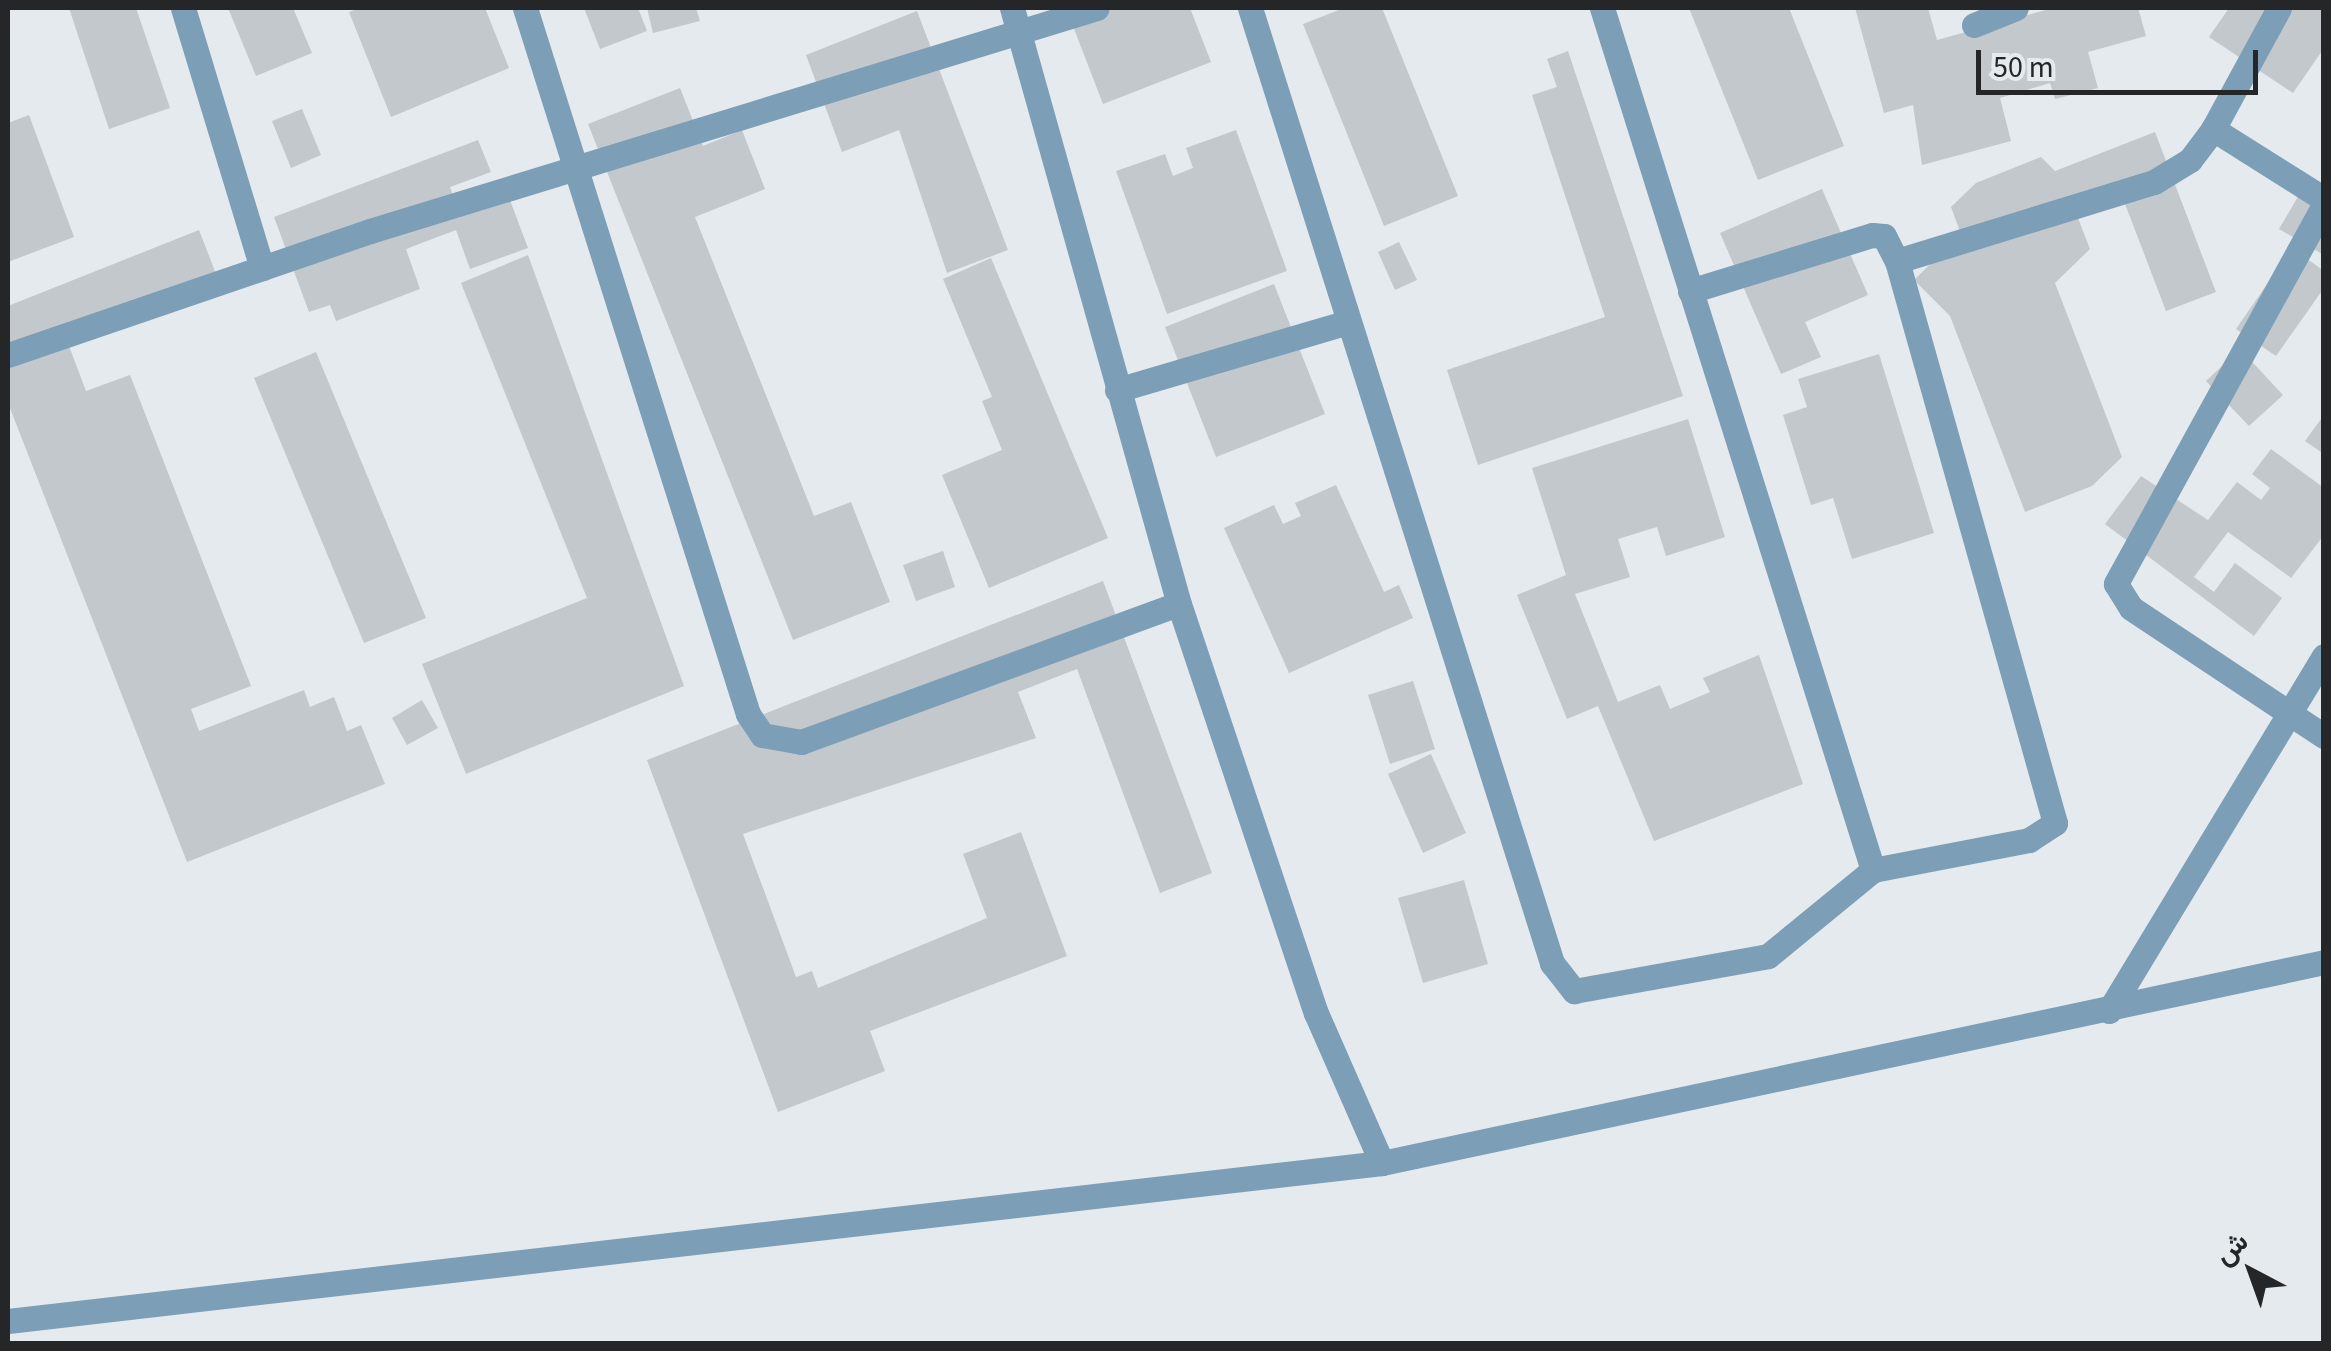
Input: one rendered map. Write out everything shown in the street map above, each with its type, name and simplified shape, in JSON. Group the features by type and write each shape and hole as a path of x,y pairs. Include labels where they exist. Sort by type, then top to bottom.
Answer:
{"street":[{"path":"183,8 262,268"},
{"path":"525,8 748,714 762,734 801,742 1179,604"},
{"path":"8,355 262,268 578,168 1015,18 1098,8"},
{"path":"1250,8 1561,982 1590,992 1768,956 1873,870 2029,840 2058,812 1897,261 1884,236 1872,236 1690,291"},
{"path":"1602,8 1873,870"},
{"path":"1974,25 2016,8"},
{"path":"1897,261 2154,182 2190,160 2213,129 2280,8"},
{"path":"1015,18 1179,604 1316,1013 1382,1163"},
{"path":"2213,129 2324,202 2116,584 2131,608 2324,736"},
{"path":"1116,390 1348,322"},
{"path":"2109,1012 2324,656"},
{"path":"8,1321 1382,1163 2109,1012 2324,962"}],"building":[{"path":"69,8 136,8 170,108 109,129"},
{"path":"228,8 293,8 312,53 256,76"},
{"path":"360,8 485,8 509,68 391,117 349,12"},
{"path":"584,8 638,8 647,31 600,49"},
{"path":"647,8 696,8 700,21 653,33"},
{"path":"1066,8 1190,8 1211,62 1103,104"},
{"path":"1344,8 1382,8 1458,196 1384,226 1303,24"},
{"path":"1689,8 1789,8 1844,146 1758,180"},
{"path":"1855,8 1928,8 1937,40 2053,8 2138,8 2146,36 2088,52 2098,88 2055,99 2050,83 2000,98 2011,141 1922,165 1913,105 1884,113"},
{"path":"2229,8 2324,8 2324,48 2293,93 2209,37"},
{"path":"917,11 1008,250 947,273 899,130 842,152 806,55"},
{"path":"1568,51 1683,396 1478,465 1447,370 1605,317 1532,95 1557,87 1547,59"},
{"path":"680,88 703,146 742,130 765,189 695,217 814,516 851,502 890,602 793,640 588,124"},
{"path":"302,109 321,155 291,168 272,121"},
{"path":"29,115 74,237 8,262 8,123"},
{"path":"1236,130 1287,271 1167,314 1116,171 1165,154 1173,176 1193,168 1186,148"},
{"path":"2155,132 2216,292 2166,311 2122,196 2076,213 2090,249 2055,283 2122,457 2092,486 2025,512 1950,316 1914,280 1961,234 1951,207 1976,183 2041,157 2055,171"},
{"path":"478,140 491,172 450,187 458,210 507,192 528,248 470,269 456,230 406,249 420,289 336,321 330,305 309,312 274,217"},
{"path":"2309,178 2324,186 2324,255 2279,229"},
{"path":"1822,189 1868,295 1805,322 1821,357 1781,374 1720,233"},
{"path":"199,230 221,287 69,346 86,391 130,375 251,686 191,709 199,731 304,690 310,707 334,697 347,731 361,725 385,784 187,862 8,403 8,306"},
{"path":"1399,242 1417,280 1395,290 1378,252"},
{"path":"2292,248 2324,271 2324,288 2276,356 2236,329"},
{"path":"528,255 684,686 466,774 422,664 587,598 461,283"},
{"path":"991,258 1108,538 989,588 942,475 1002,450 982,401 992,397 943,279"},
{"path":"1274,284 1325,414 1216,457 1165,327"},
{"path":"2240,349 2283,395 2249,426 2206,381"},
{"path":"316,352 426,618 364,643 254,378"},
{"path":"1879,354 1934,533 1852,559 1833,498 1811,505 1783,415 1807,407 1798,379"},
{"path":"2324,415 2324,454 2305,441"},
{"path":"1688,419 1725,537 1666,556 1657,527 1618,539 1630,577 1575,594 1618,702 1660,685 1670,709 1710,692 1703,678 1759,655 1803,784 1654,841 1598,706 1567,719 1517,595 1566,575 1532,468"},
{"path":"2271,449 2324,488 2324,535 2291,578 2228,532 2194,577 2214,592 2235,563 2282,598 2254,636 2105,524 2141,476 2208,520 2237,482 2261,500 2270,488 2252,474"},
{"path":"1336,485 1384,592 1399,585 1413,618 1289,673 1224,528 1274,505 1283,524 1301,516 1295,503"},
{"path":"943,551 955,587 916,601 903,565"},
{"path":"1103,581 1212,873 1160,893 1077,669 1018,692 1036,738 743,834 796,977 812,971 818,988 987,918 963,854 1021,832 1067,956 870,1031 885,1071 778,1112 647,760"},
{"path":"1413,681 1435,749 1390,764 1368,695"},
{"path":"422,700 438,728 407,745 392,718"},
{"path":"1431,754 1466,833 1423,853 1388,774"},
{"path":"1464,880 1488,964 1423,983 1398,898"}]}
